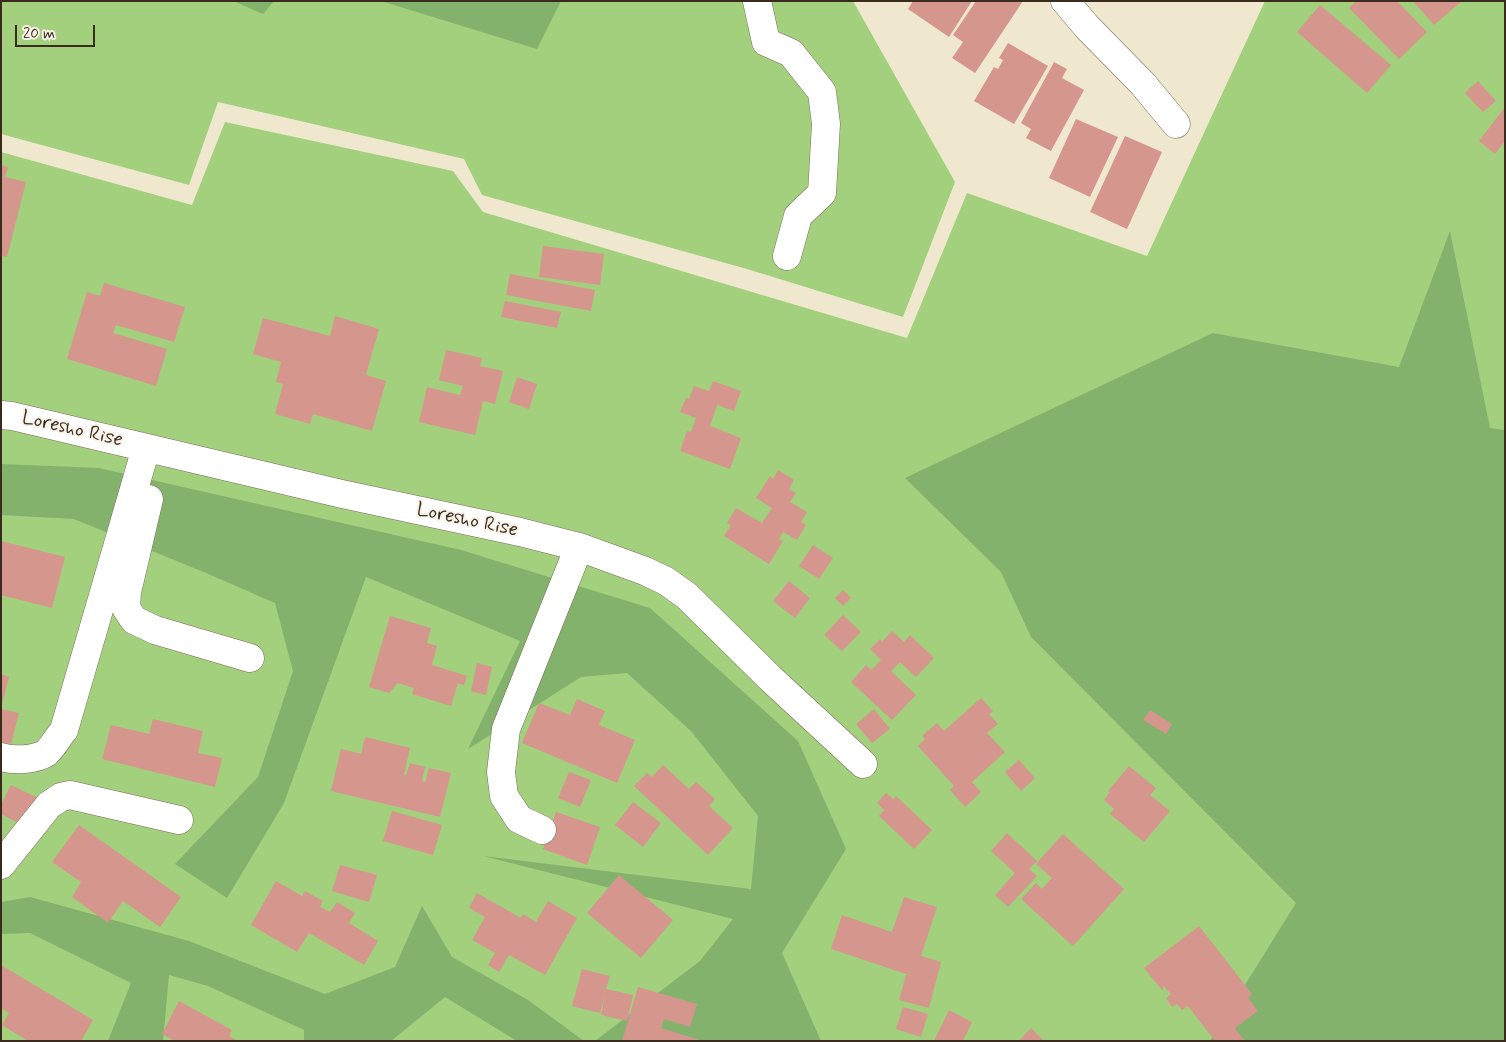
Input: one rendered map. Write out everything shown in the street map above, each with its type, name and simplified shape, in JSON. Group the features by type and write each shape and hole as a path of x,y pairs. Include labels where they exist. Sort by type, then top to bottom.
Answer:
{"street":[{"path":"757,1 766,42 791,53 822,92 826,124 822,193 798,216 787,256"},
{"path":"1065,1 1087,27 1144,84 1176,124"},
{"name":"Loresho Rise","path":"1,415 12,416 342,494 520,532 579,547 646,571 666,581 687,596 770,678 863,764"},
{"path":"153,450 126,608 134,620 155,630 250,658"},
{"path":"1,757 7,759 34,758 45,753 64,730 153,450"},
{"path":"542,830 519,819 504,796 501,772 506,729 579,547"},
{"path":"1,864 49,805 61,797 70,795 179,820"}],"green space":[{"path":"1,1 853,1 955,182 903,317 747,269 482,195 464,159 218,102 189,185 1,134"},
{"path":"233,1 274,1 263,14"},
{"path":"381,1 561,1 537,49"},
{"path":"1265,1 1505,1 1505,1041 1,1041 1,152 192,205 225,122 453,171 483,212 907,338 967,193 1147,256"},
{"path":"1450,231 1490,428 1505,430 1505,1041 1210,1041 1296,903 1031,637 1001,572 905,478 1213,333 1399,367"},
{"path":"1,464 99,468 461,550 650,608 798,741 846,849 782,953 821,1041 595,1041 700,961 733,919 483,856 751,889 758,816 691,731 627,673 581,677 468,749 520,641 366,577 284,803 227,898 175,864 258,777 293,671 275,603 74,519 1,515"},
{"path":"30,897 189,941 325,994 395,967 422,906 452,957 528,1000 584,1041 517,1041 445,997 391,1041 304,1041 304,1030 208,986 169,975 163,1041 108,1041 131,983 30,933 1,934 1,902"}],"building":[{"path":"913,1 972,1 949,37 908,9"},
{"path":"976,1 1023,1 975,73 952,58 963,42 953,35"},
{"path":"1356,1 1397,1 1427,32 1399,59 1349,8"},
{"path":"1413,1 1462,1 1434,25"},
{"path":"1320,5 1391,65 1367,93 1297,32"},
{"path":"1008,43 1048,66 1014,124 974,101 994,67 998,69 1003,60 999,58"},
{"path":"1054,62 1067,69 1062,78 1084,90 1051,151 1026,138 1031,129 1021,123"},
{"path":"1478,81 1496,101 1483,112 1465,93"},
{"path":"1505,107 1505,141 1495,154 1479,141"},
{"path":"1076,119 1118,137 1090,197 1049,178"},
{"path":"1125,136 1162,152 1127,229 1090,212"},
{"path":"1,165 8,167 5,177 26,182 7,257 1,256"},
{"path":"543,246 604,254 600,285 539,277"},
{"path":"510,274 595,290 591,311 506,295"},
{"path":"104,283 185,307 174,342 116,325 113,333 167,349 156,386 67,359 87,292 100,296"},
{"path":"505,301 561,312 557,328 501,317"},
{"path":"335,316 379,329 366,375 386,381 372,431 313,414 310,424 275,414 283,384 276,382 281,362 253,354 263,318 330,336"},
{"path":"446,350 482,358 480,366 503,371 495,404 483,401 475,435 419,422 427,387 460,395 463,386 439,380"},
{"path":"517,377 537,384 529,409 509,402"},
{"path":"713,381 741,391 734,411 717,405 710,426 741,438 730,469 680,451 687,431 691,432 696,418 680,412 686,398 689,399 694,386 709,391"},
{"path":"778,470 794,480 789,489 796,493 790,502 807,512 801,522 806,525 797,540 783,532 779,539 783,541 769,564 724,536 731,525 727,523 736,508 762,523 772,508 756,498 770,476 773,479"},
{"path":"1,541 65,557 52,608 1,595"},
{"path":"813,545 833,558 819,579 799,566"},
{"path":"789,581 810,598 795,618 773,601"},
{"path":"843,590 851,598 843,606 835,598"},
{"path":"843,615 861,632 842,651 824,635"},
{"path":"390,616 431,628 427,643 437,646 432,665 467,676 464,685 458,683 451,706 412,694 414,688 398,683 389,693 369,687"},
{"path":"892,631 904,642 910,635 934,658 916,677 900,662 891,671 916,695 892,720 851,682 866,665 871,670 881,660 870,649 880,639 882,642"},
{"path":"477,663 492,667 486,695 471,691"},
{"path":"1,674 9,677 2,704 1,704"},
{"path":"981,698 993,711 989,714 998,724 987,733 1005,752 972,782 981,792 965,807 950,790 954,786 918,746 925,739 922,736 937,723 944,731"},
{"path":"577,699 605,711 599,725 635,740 617,783 522,743 539,703 570,715"},
{"path":"1,709 19,713 11,744 1,742"},
{"path":"874,709 890,729 872,743 856,724"},
{"path":"1150,710 1172,724 1166,734 1143,720"},
{"path":"153,719 203,731 198,753 222,758 215,787 102,759 111,725 149,734"},
{"path":"365,737 410,748 404,775 406,775 410,763 425,767 422,781 425,782 429,768 451,773 440,817 331,791 341,749 361,754"},
{"path":"1019,760 1035,778 1021,791 1005,772"},
{"path":"663,765 689,789 696,782 715,799 709,806 733,828 708,855 634,786 647,773 652,777"},
{"path":"1129,766 1156,788 1150,795 1170,811 1144,842 1110,814 1114,809 1104,800 1110,792 1108,791"},
{"path":"569,772 591,780 580,807 558,798"},
{"path":"11,785 38,798 24,826 1,814 1,804"},
{"path":"886,793 893,799 896,796 932,830 914,849 879,816 884,810 877,803"},
{"path":"633,802 661,823 643,847 615,825"},
{"path":"392,811 442,825 433,855 383,841"},
{"path":"556,812 600,827 587,865 543,849"},
{"path":"79,825 181,897 160,927 123,901 108,923 72,897 81,882 52,862"},
{"path":"1007,833 1037,861 1029,869 1037,876 1008,907 995,895 1015,873 991,851"},
{"path":"1063,834 1124,889 1073,946 1021,899 1036,883 1042,889 1052,878 1036,864"},
{"path":"340,865 377,875 369,902 332,891"},
{"path":"619,875 673,920 641,958 587,913"},
{"path":"276,881 302,896 305,891 323,901 320,907 330,912 337,902 355,913 349,923 378,941 364,965 309,933 297,952 251,925"},
{"path":"477,893 521,918 523,914 536,922 548,901 577,918 545,975 509,955 499,972 488,965 495,953 472,940 485,917 469,908"},
{"path":"904,897 937,907 921,956 941,962 929,1008 899,1000 906,975 912,976 831,949 842,915 892,932"},
{"path":"1199,926 1252,994 1248,998 1258,1011 1235,1028 1245,1041 1215,1041 1188,1006 1182,1010 1177,1004 1172,1007 1166,998 1171,994 1164,986 1162,990 1144,968"},
{"path":"1,965 93,1020 81,1041 28,1041 2,1025 9,1013 1,1008"},
{"path":"582,969 610,976 606,989 633,995 627,1021 601,1015 605,995 600,1013 572,1006"},
{"path":"638,987 697,1004 690,1027 664,1019 661,1028 703,1041 622,1041"},
{"path":"179,1001 232,1030 229,1036 238,1041 175,1041 162,1034"},
{"path":"903,1007 928,1014 921,1037 896,1029"},
{"path":"949,1010 972,1022 963,1041 934,1041"},
{"path":"1031,1028 1044,1041 1019,1041"}]}
